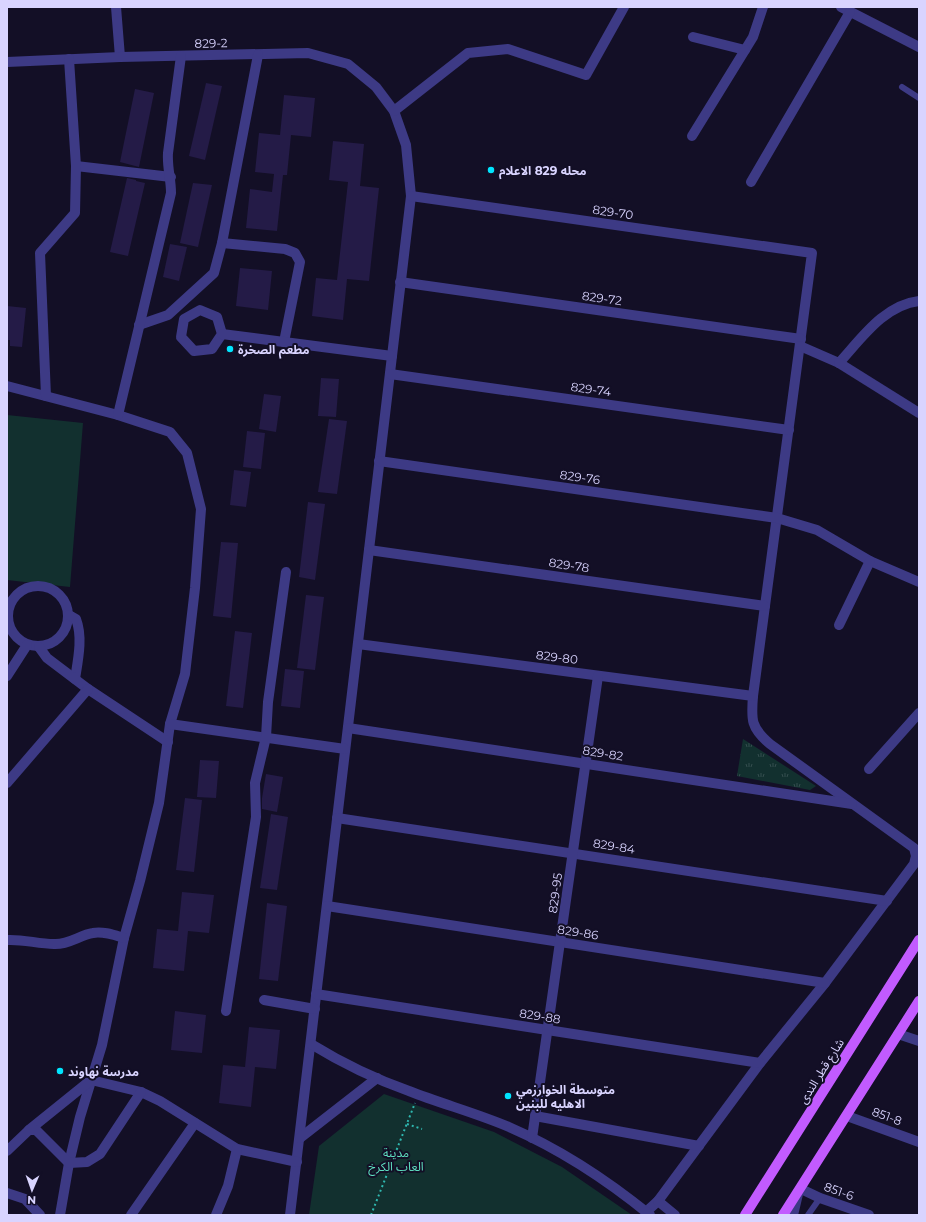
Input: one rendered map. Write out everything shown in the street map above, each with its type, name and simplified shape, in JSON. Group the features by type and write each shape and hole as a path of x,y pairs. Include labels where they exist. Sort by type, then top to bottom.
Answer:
{"main road":[{"name":"شارع قطر الندى","path":"745,1215 919,940"},
{"path":"784,1215 919,1001"}],"street":[{"path":"116,7 120,57"},
{"path":"394,111 468,53 508,49 586,75 624,7"},
{"path":"692,136 753,37 763,7"},
{"path":"751,182 845,9 919,47"},
{"path":"693,37 745,50"},
{"name":"829-2","path":"7,62 120,57 308,53 348,64 376,87 394,111 406,145 411,196 290,1215"},
{"path":"140,325 168,315 214,273 222,243 258,55"},
{"path":"118,415 171,193 168,153 181,56"},
{"path":"46,396 40,253 75,213 76,166 69,59"},
{"path":"76,166 171,177"},
{"name":"829-70","path":"411,196 812,253 800,342"},
{"path":"222,243 285,249 295,253 300,262 284,342"},
{"name":"829-72","path":"400,282 800,342 839,363 919,413"},
{"path":"839,363 886,313 903,304 919,301"},
{"path":"200,310 217,317 222,334 212,349 194,351 181,337 184,319 200,310"},
{"path":"222,334 392,356"},
{"path":"310,1044 377,1078 418,1095 507,1126 532,1138 589,1170 648,1214 760,1064 825,983 914,864 916,856 914,848 758,734 753,724 753,696 800,342"},
{"name":"829-74","path":"390,374 788,430"},
{"path":"7,386 118,415 170,432 187,453 201,509 195,588 185,674 170,724 159,803 124,938 102,1045 68,1162 62,1214"},
{"name":"829-76","path":"379,461 777,518 816,530 870,561 919,582"},
{"name":"829-78","path":"369,550 765,606"},
{"path":"839,625 870,561"},
{"path":"226,1012 256,817 255,783 266,737 268,702 286,572"},
{"path":"37,585 49,587 59,593 67,603 70,615 67,627 61,638 51,644 39,647 27,645 17,638 10,629 8,606 15,596 25,588 37,585"},
{"path":"70,615 76,619 79,626 79,647 75,679"},
{"name":"829-80","path":"358,644 753,696"},
{"path":"7,676 27,645"},
{"path":"39,647 47,658 88,689 168,742"},
{"name":"829-95","path":"532,1138 574,853 598,676"},
{"path":"7,783 88,689"},
{"path":"868,769 919,713"},
{"path":"170,724 345,749"},
{"name":"829-82","path":"348,728 854,804"},
{"name":"829-84","path":"337,818 887,901"},
{"name":"829-86","path":"327,906 825,983"},
{"path":"7,940 22,940 55,945 72,941 92,933 101,932 124,938"},
{"name":"829-88","path":"316,994 760,1064"},
{"path":"264,1000 315,1009"},
{"path":"898,1034 919,1041"},
{"path":"300,1138 377,1078"},
{"path":"91,1080 140,1092 160,1101 237,1149 297,1162"},
{"path":"7,1151 28,1130 91,1080"},
{"path":"28,1130 36,1130 68,1162 87,1162 100,1154 140,1092"},
{"path":"535,1116 699,1146"},
{"name":"851-8","path":"847,1116 919,1142"},
{"path":"130,1215 195,1123"},
{"path":"216,1215 228,1186 237,1149"},
{"path":"793,1215 799,1191"},
{"name":"851-6","path":"799,1191 869,1215"},
{"path":"7,1192 25,1199 40,1215"},
{"path":"658,1201 675,1215"}],"lane":[{"path":"902,87 919,98"},
{"path":"808,1215 820,1198"}],"path":[{"path":"371,1215 418,1095"},
{"path":"407,1124 422,1129"}],"green space":[{"path":"7,415 83,423 70,587 7,580"},
{"path":"743,739 816,786 810,790 737,776"},
{"name":"مدينة العاب الكرخ","path":"384,1094 494,1132 562,1167 632,1215 309,1215 319,1146"}],"building":[{"path":"206,83 222,86 205,160 189,156"},
{"path":"135,89 154,93 139,167 120,162"},
{"path":"284,95 315,98 311,137 291,135 287,175 283,175 277,231 246,228 250,189 272,192 274,174 255,172 259,133 280,135"},
{"path":"333,141 364,144 360,186 379,188 369,281 347,279 343,320 312,316 316,278 337,280 348,182 329,180"},
{"path":"127,178 145,183 128,256 110,252"},
{"path":"193,183 212,185 198,247 180,243"},
{"path":"170,244 187,247 179,281 163,277"},
{"path":"240,268 272,271 268,310 236,306"},
{"path":"7,306 26,308 22,347 10,346 10,340 7,340"},
{"path":"321,378 339,379 336,417 318,416"},
{"path":"264,394 281,396 276,432 259,429"},
{"path":"329,419 347,421 337,494 318,492"},
{"path":"247,431 265,433 261,469 243,467"},
{"path":"234,470 251,472 246,507 230,505"},
{"path":"308,502 325,504 315,580 299,577"},
{"path":"221,542 238,543 231,618 213,616"},
{"path":"306,595 324,597 315,670 297,668"},
{"path":"235,631 252,633 243,708 226,706"},
{"path":"285,669 304,671 300,708 281,706"},
{"path":"200,760 219,761 216,798 197,797"},
{"path":"266,774 283,777 277,812 262,809 262,798"},
{"path":"185,798 202,800 194,872 176,870"},
{"path":"271,814 288,817 277,890 260,888"},
{"path":"182,892 214,895 209,933 188,931 184,971 153,968 157,929 178,931"},
{"path":"267,903 287,906 278,981 259,979"},
{"path":"175,1011 206,1015 202,1053 171,1050"},
{"path":"249,1027 280,1030 276,1069 255,1067 251,1107 219,1103 223,1065 245,1067"}],"place":[{"name":"محله 829 الاعلام","path":"491,170"},
{"name":"مطعم الصخرة","path":"230,349"},
{"name":"مدرسة نهاوند","path":"60,1071"},
{"name":"متوسطة الخوارزمي الاهليه للبنين","path":"508,1096"}]}
